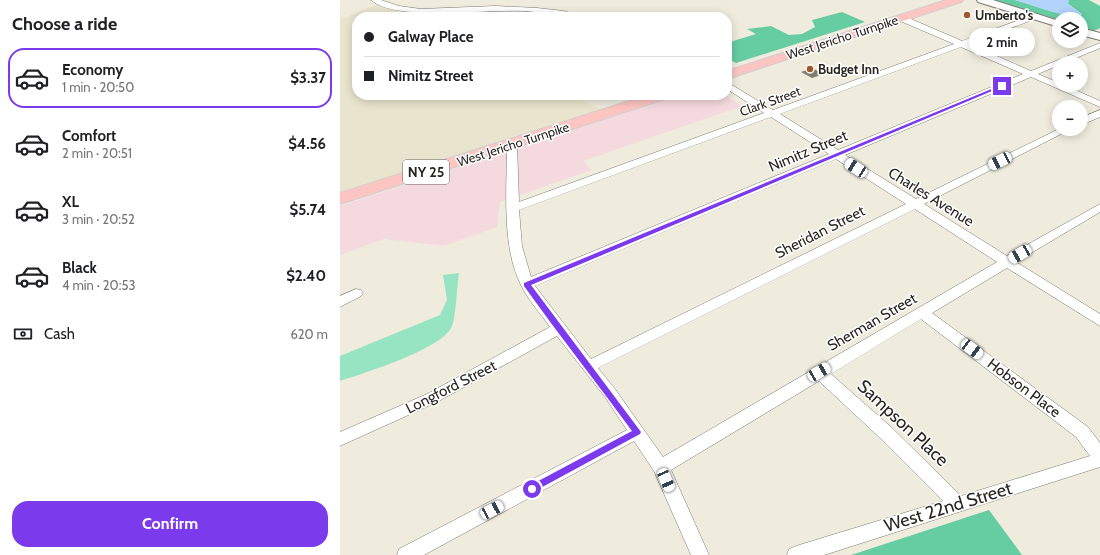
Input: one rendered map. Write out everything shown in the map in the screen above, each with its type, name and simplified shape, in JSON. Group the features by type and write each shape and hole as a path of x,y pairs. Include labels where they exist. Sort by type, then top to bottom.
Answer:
{"main road":[{"name":"West Jericho Turnpike","path":"732,73 957,0"},
{"name":"West Jericho Turnpike","path":"340,199 649,100"}],"street":[{"path":"375,0 397,9 414,12 469,9 526,10 541,12"},
{"path":"982,0 1052,22"},
{"name":"Clark Street","path":"513,208 1036,17"},
{"path":"901,18 1100,104"},
{"path":"1088,33 1100,37"},
{"name":"Nimitz Street","path":"527,284 1100,45"},
{"name":"Charles Avenue","path":"732,88 1100,321"},
{"path":"1088,119 1100,113"},
{"name":"Sheridan Street","path":"589,366 1052,136"},
{"path":"512,145 513,208 516,246 527,284 559,329 589,366 661,467 700,555"},
{"name":"Sherman Street","path":"661,467 819,372 1100,207"},
{"path":"340,302 356,293"},
{"name":"Hobson Place","path":"922,312 1082,432 1100,456"},
{"name":"Longford Street","path":"340,439 432,398 559,329"},
{"name":"Sampson Place","path":"819,372 885,432 958,504"},
{"path":"406,555 637,432"},
{"name":"West 22nd Street","path":"796,555 1100,460"}],"shaded area":[{"path":"379,4 400,12 358,12"},
{"path":"352,14 352,100 582,100 600,109 340,192 340,19"},
{"path":"664,100 732,100 742,106 583,161 592,170 500,202 497,227 444,246 384,239 340,255 340,206"}],"green space":[{"path":"994,0 1015,0 1055,12 1052,12 1052,18"},
{"path":"1069,0 1089,0 1100,6 1100,28 1094,31 1088,29 1088,12 1079,12 1067,3"},
{"path":"842,12 865,22 736,63 732,61 732,41 756,34 747,29 771,26 789,35 802,34 815,27 812,20"},
{"path":"459,273 452,326 446,335 434,343 402,359 340,381 340,356 440,315 447,300 443,275"},
{"path":"989,510 1022,555 851,555"}],"water":[{"path":"1015,0 1069,0 1068,4 1079,12 1053,12"}],"building":[{"path":"812,68 824,74 812,78 801,72"}],"place":[{"name":"Umberto's","path":"967,15"},
{"name":"Budget Inn","path":"810,69"}],"route":[{"path":"532,489 637,432 610,393 559,329 527,284 1002,86"}]}
